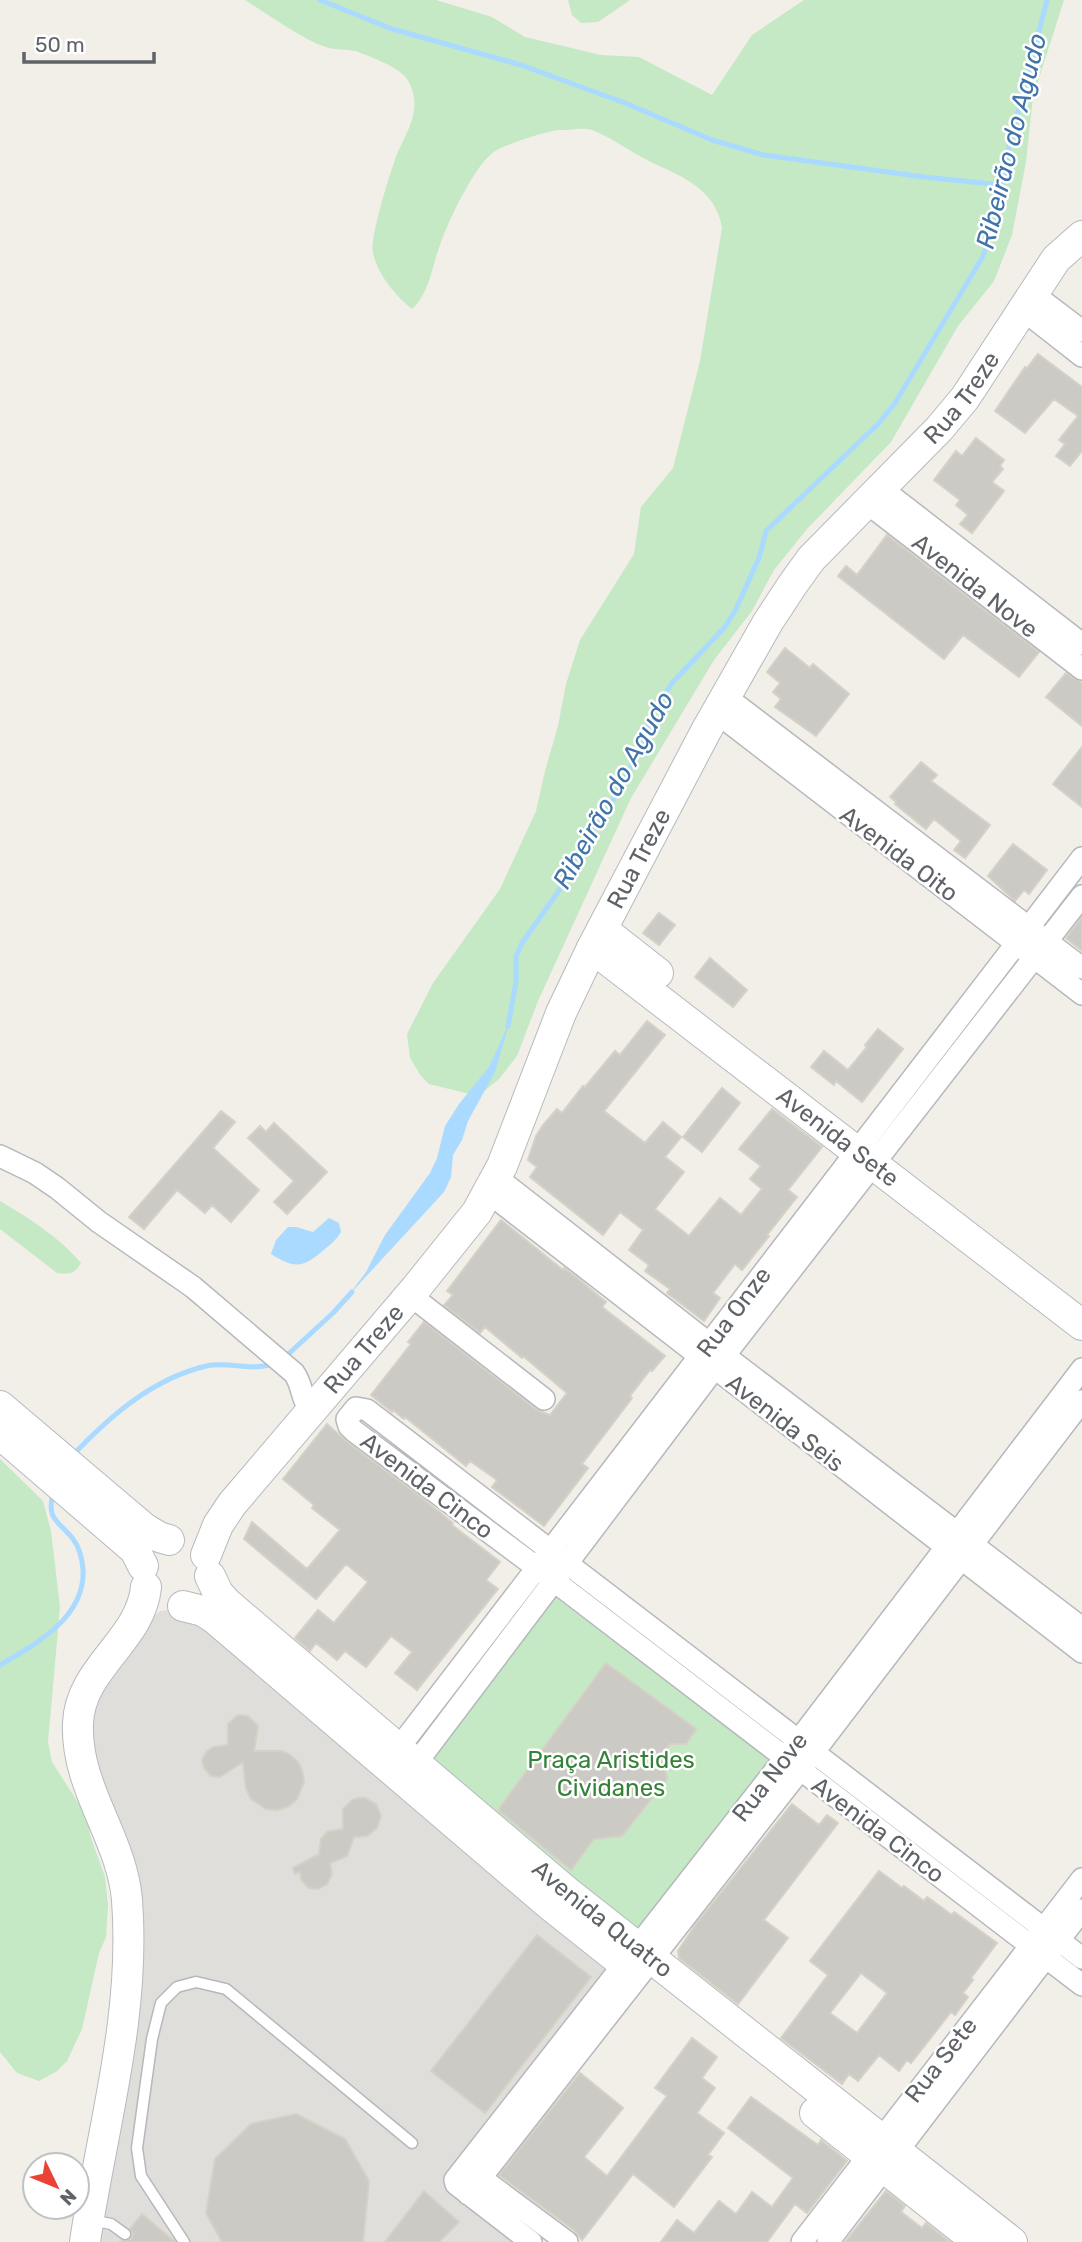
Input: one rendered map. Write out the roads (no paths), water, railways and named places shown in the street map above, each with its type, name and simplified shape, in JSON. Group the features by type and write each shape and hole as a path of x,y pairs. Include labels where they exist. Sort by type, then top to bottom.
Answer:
{"street":[{"name":"Rua Treze","path":"208,1565 218,1525 232,1504 467,1226 493,1185 561,1013 597,938 768,622 811,559 875,496 965,398 1056,259 1082,236"},
{"path":"1027,301 1082,331"},
{"path":"1027,301 1082,356"},
{"name":"Avenida Nove","path":"875,496 1082,645"},
{"name":"Avenida Nove","path":"875,496 1082,669"},
{"name":"Avenida Oito","path":"721,705 1040,949 1082,994"},
{"name":"Rua Onze","path":"401,1764 869,1151 1022,935 1082,858"},
{"name":"Rua Onze","path":"869,1151 1040,949 1082,895"},
{"name":"Avenida Sete","path":"597,938 869,1151 1082,1325"},
{"name":"Avenida Oito","path":"1040,949 1082,968"},
{"name":"Avenida Sete","path":"869,1151 1082,1301"},
{"path":"0,1156 57,1188 99,1222 192,1287 294,1373 301,1385 304,1401 311,1411"},
{"name":"Avenida Seis","path":"493,1185 1054,1618 1082,1652"},
{"path":"410,1295 544,1399"},
{"name":"Rua Nove","path":"467,2180 806,1746 1042,1437 1082,1368"},
{"name":"Rua Nove","path":"1042,1437 1082,1401"},
{"path":"0,1406 43,1457 116,1519 135,1550 153,1598 177,1607"},
{"name":"Avenida Cinco","path":"1082,1958 1044,1943 942,1878 354,1431 346,1419 356,1408 367,1410 559,1556 956,1862 1044,1943 1082,1985"},
{"path":"0,1434 43,1457"},
{"name":"Rua Treze","path":"175,1539 212,1520 232,1504"},
{"path":"116,1519 151,1533 190,1541 208,1565 203,1594 194,1602 161,1610 122,1639"},
{"path":"86,2231 123,2031 128,1951 127,1899 123,1876 84,1773 77,1725 79,1709 84,1692 95,1673 122,1639 138,1611 151,1550 175,1539"},
{"name":"Avenida Quatro","path":"208,1565 218,1593 306,1683"},
{"name":"Avenida Quatro","path":"177,1607 204,1611 306,1683 401,1764 551,1906 638,1962 991,2238"},
{"name":"Avenida Seis","path":"1054,1618 1082,1628"},
{"path":"942,1878 956,1862"},
{"name":"Rua Sete","path":"802,2242 882,2154 1044,1943 1082,1879"},
{"name":"Rua Sete","path":"1044,1943 1082,1910"},
{"name":"Rua Sete","path":"828,2242 882,2154"},
{"path":"467,2180 531,2242"},
{"path":"467,2180 566,2242"}],"lane":[{"path":"184,2242 141,2176 136,2148 152,2039 161,2003 177,1987 196,1982 226,1989 411,2143"},
{"path":"86,2231 111,2224 125,2234"}],"water":[{"path":"510,1021 495,1072 453,1155 451,1177 444,1192 348,1296 366,1272 385,1235 430,1173 437,1158 445,1126 489,1067"},
{"path":"329,1218 339,1223 341,1232 311,1260 294,1264 271,1254 276,1240 288,1227 313,1232"}],"waterway":[{"path":"320,0 392,29 521,65 625,103 712,140 764,155 1002,185"},
{"name":"Ribeirão do Agudo","path":"508,1026 516,982 516,956 522,943 567,879 574,859 611,804 638,753 653,713 672,683 724,628 735,611 759,558 766,531 879,423 895,403 982,258 998,216 1009,147 1047,0"},
{"name":"Ribeirão do Agudo","path":"284,1358 352,1292"},
{"name":"Ribeirão do Agudo","path":"73,1455 117,1413 168,1380 206,1366 259,1367 275,1363"},
{"name":"Ribeirão do Agudo","path":"0,1665 29,1648 56,1627 68,1615 82,1586 80,1553 73,1539 53,1515 53,1494"}],"park label":[{"name":"Praça Aristides Cividanes","path":"611,1774"}]}
